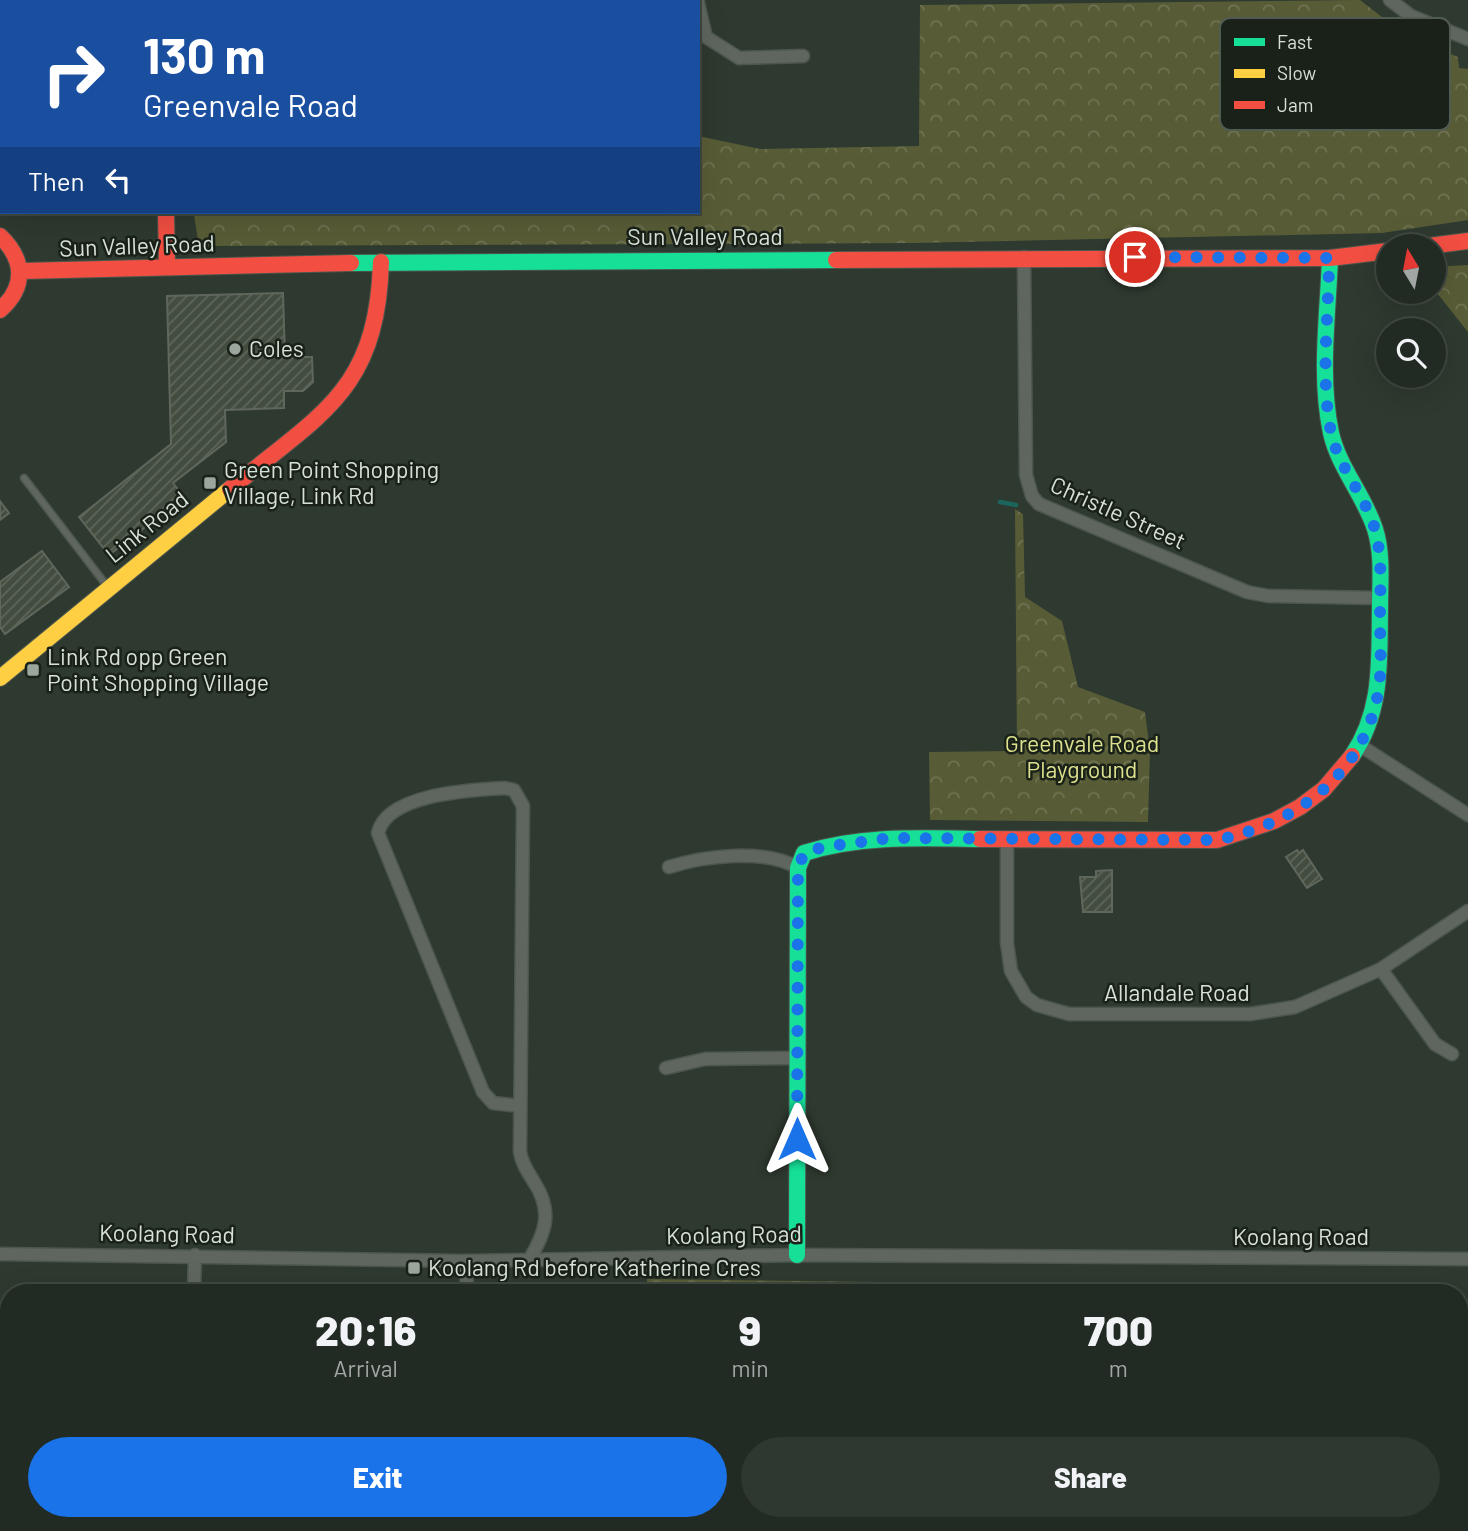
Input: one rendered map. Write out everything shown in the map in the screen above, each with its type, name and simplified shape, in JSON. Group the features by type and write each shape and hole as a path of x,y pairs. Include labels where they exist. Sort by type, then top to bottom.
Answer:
{"street":[{"path":"1390,0 1416,18"},
{"path":"700,11 706,37 739,58 803,56"},
{"path":"1450,31 1468,38"},
{"path":"1,311 14,298 22,271 6,240 3,214"},
{"path":"166,214 167,266"},
{"path":"1446,244 1468,241"},
{"name":"Sun Valley Road","path":"22,271 381,262 1024,257 1329,258 1376,252"},
{"name":"Christle Street","path":"1024,257 1026,475 1032,496 1039,504 1247,592 1268,596 1380,598"},
{"path":"797,1255 798,868 800,858 808,850 891,838 1217,840 1276,823 1313,800 1361,746 1371,721 1379,687 1378,544 1373,526 1339,456 1327,409 1329,258"},
{"name":"Link Road","path":"0,678 340,398 371,347 380,305 381,262"},
{"path":"1361,746 1468,815"},
{"path":"520,1105 493,1102 483,1092 378,832 388,815 441,793 505,788 514,790 523,806 521,1158 541,1193 547,1212 544,1231 529,1260"},
{"name":"Allandale Road","path":"1007,839 1008,958 1016,981 1026,997 1037,1005 1069,1014 1271,1013 1295,1007 1381,969 1468,911"},
{"path":"669,867 698,858 766,857 786,860 798,868"},
{"path":"1381,969 1435,1044 1452,1054"},
{"path":"666,1068 705,1059 796,1058"},
{"name":"Koolang Road","path":"0,1254 463,1261 797,1255 1468,1259"},
{"path":"194,1284 195,1255"},
{"path":"463,1261 467,1284"}],"lane":[{"path":"24,478 108,588"}],"green space":[{"path":"1360,0 1383,18 1220,18 1220,130 1450,130 1450,54 1458,57 1459,68 1468,69 1468,220 1382,233 914,243 199,246 194,215 182,215 700,214 700,136 760,149 919,146 920,5"},
{"path":"1468,265 1468,332 1446,304 1446,266"},
{"name":"Greenvale Road Playground","path":"1015,509 1023,514 1025,597 1062,621 1078,687 1145,712 1150,752 1148,822 930,820 929,752 1017,751"},
{"path":"647,1279 953,1284 647,1284"}],"building":[{"path":"283,293 285,357 312,357 313,382 303,391 284,391 284,408 225,410 226,442 173,483 184,497 109,555 79,517 171,444 167,296"},
{"path":"0,501 9,513 0,520"},
{"path":"42,551 69,587 5,634 0,627 0,582"},
{"path":"1297,850 1299,853 1303,850 1322,879 1307,888 1286,857"},
{"path":"1112,870 1112,912 1083,912 1080,877 1096,877 1096,871"}],"waterway":[{"path":"1000,502 1016,505"}],"traffic: fast":[{"path":"1330,258 1325,368 1327,411 1335,446 1375,529 1381,578 1377,685 1369,721 1352,756"},
{"path":"351,263 836,260"},
{"path":"797,1255 798,868 804,853 869,840 980,839"}],"traffic: slow":[{"path":"0,678 230,489"}],"traffic: jam":[{"path":"166,214 167,266"},
{"path":"0,236 14,254 19,273 14,292 0,310"},
{"path":"1446,244 1468,241"},
{"path":"836,260 1330,258 1376,252"},
{"path":"230,489 317,418 338,396 355,371 369,342 377,306 381,262"},
{"path":"22,271 351,263"},
{"path":"980,839 1217,840 1274,821 1300,807 1324,789 1352,756"}],"place":[{"name":"Coles","path":"235,349"},
{"name":"Green Point Shopping Village, Link Rd","path":"210,483"},
{"name":"Link Rd opp Green Point Shopping Village","path":"33,670"},
{"name":"Koolang Rd before Katherine Cres","path":"414,1268"}],"route":[{"path":"797,1139 798,868 800,858 808,850 891,838 1217,840 1245,834 1276,823 1313,800 1340,773 1361,746 1371,721 1379,687 1378,544 1371,517 1339,456 1327,409 1329,258 1135,257"}]}
